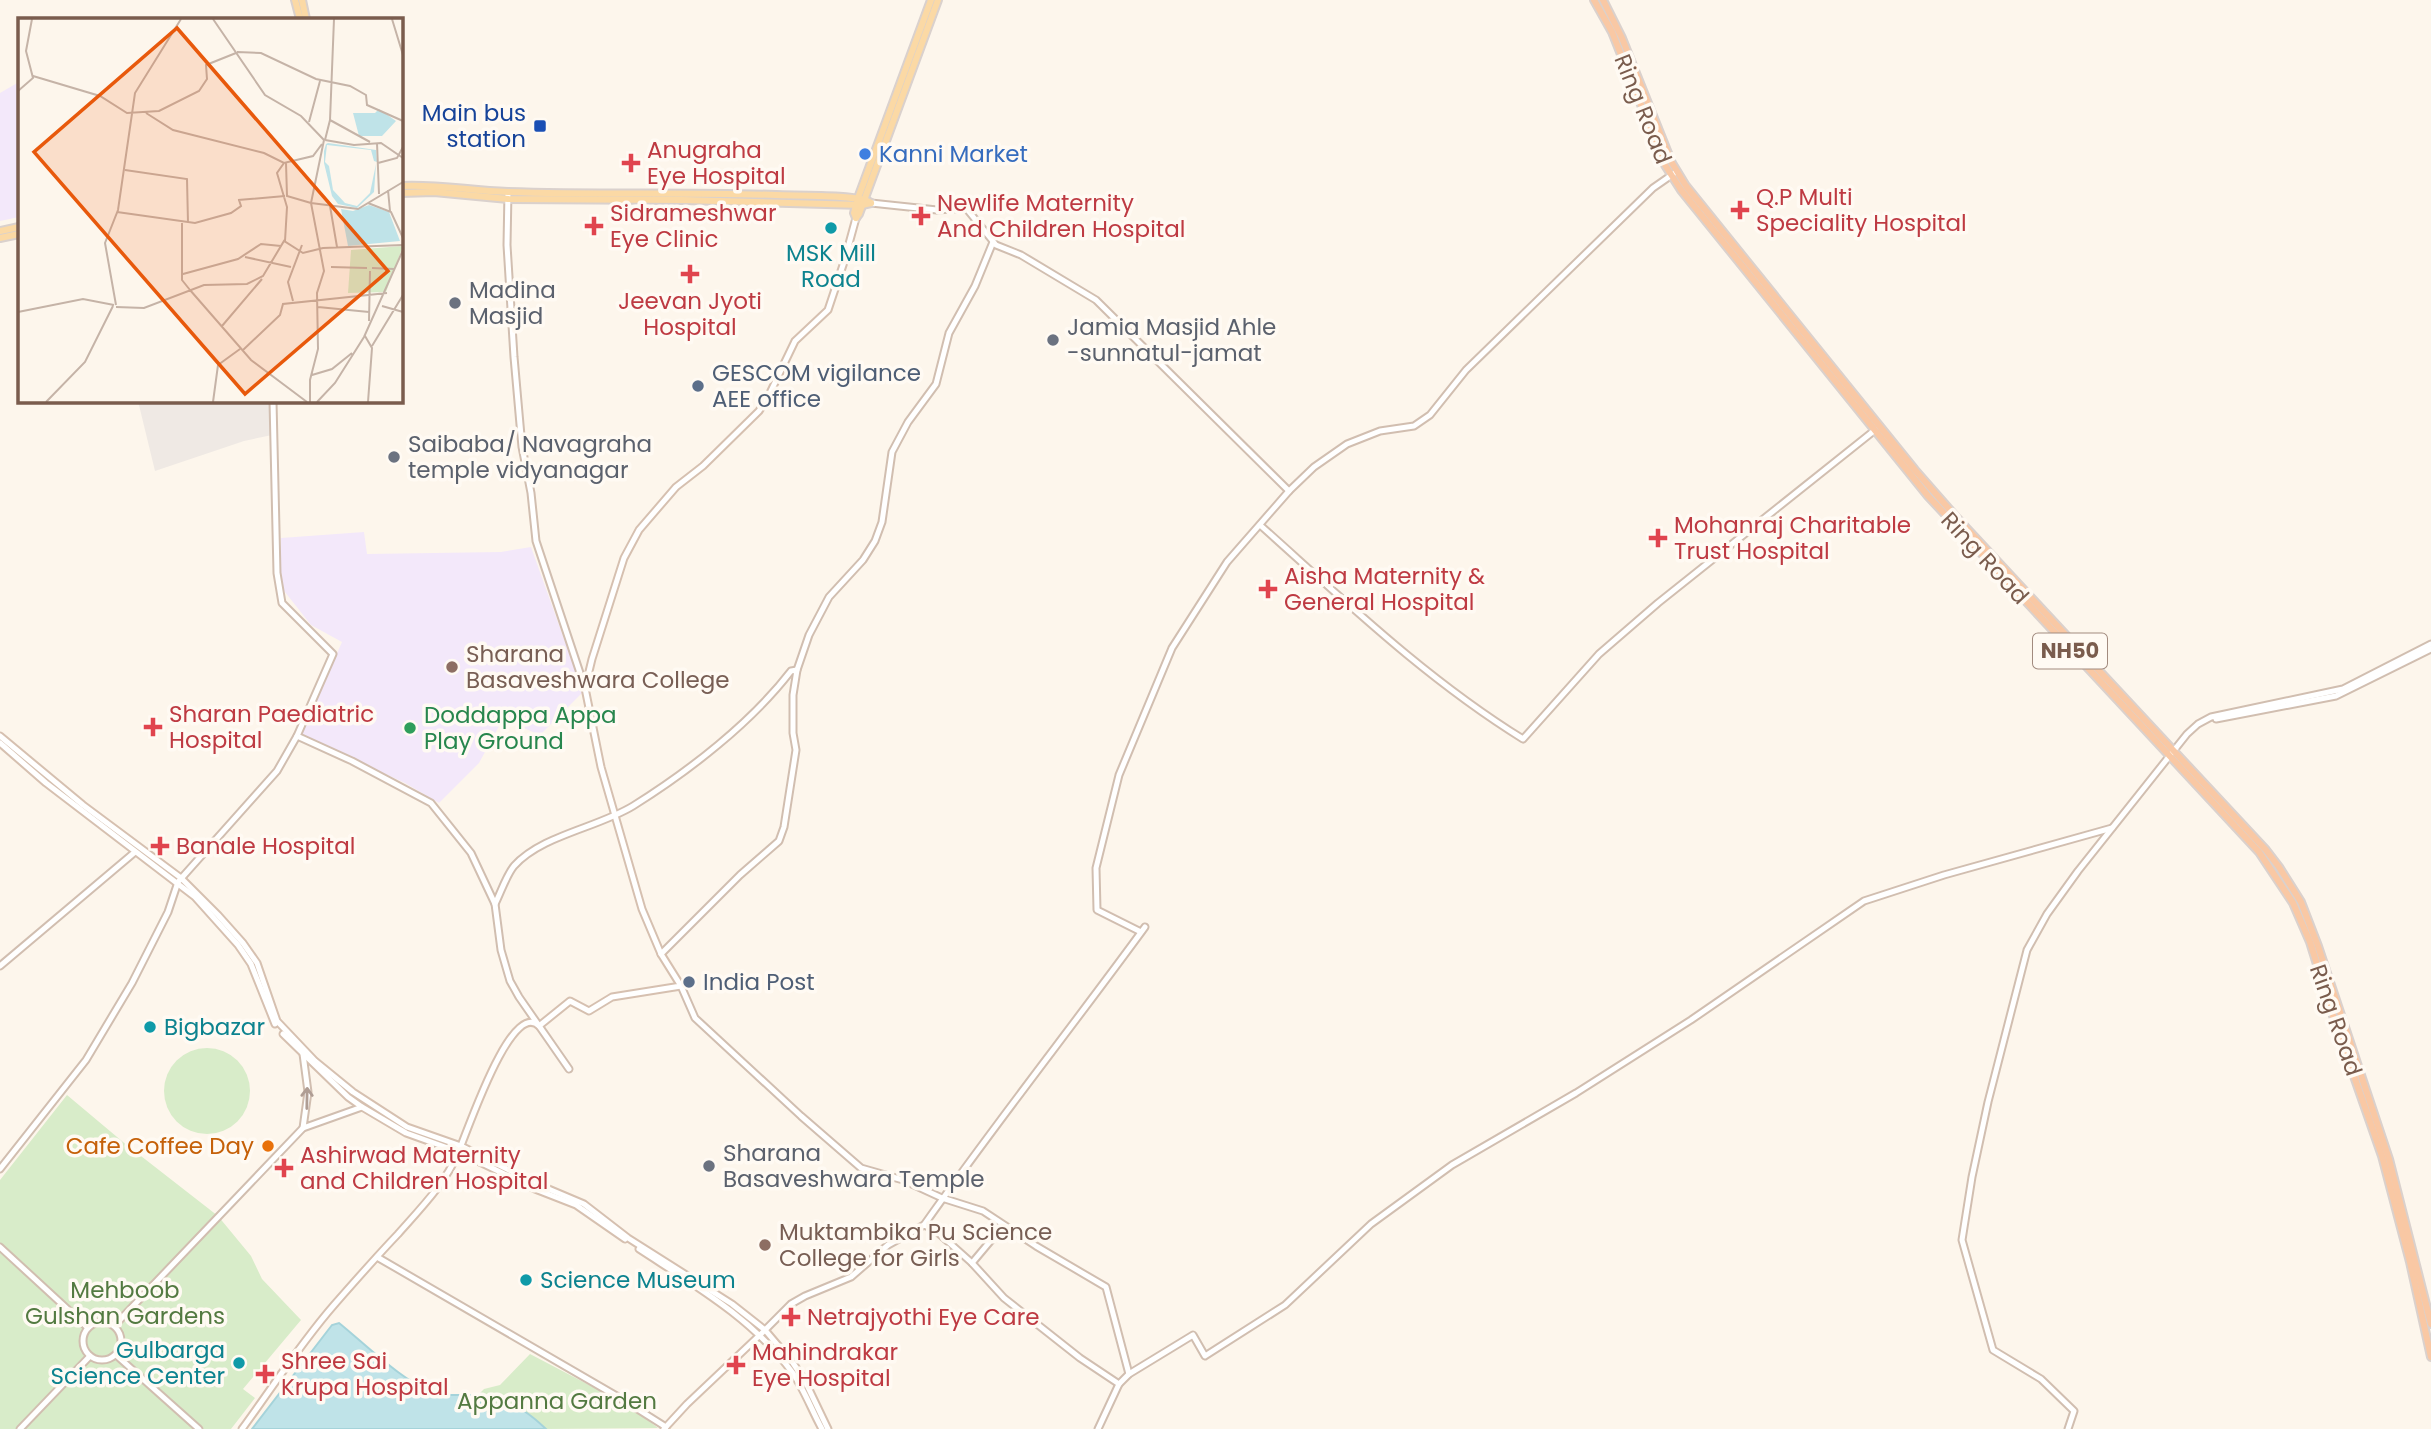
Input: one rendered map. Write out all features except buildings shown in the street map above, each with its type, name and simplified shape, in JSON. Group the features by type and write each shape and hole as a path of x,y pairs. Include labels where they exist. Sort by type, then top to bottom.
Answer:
{"highway":[{"name":"Ring Road","path":"1594,0 1612,32 1673,174 1712,231 1952,523 2266,850 2292,886 2304,908 2389,1159 2431,1324"},
{"name":"Ring Road","path":"1603,0 1622,38 1673,174 1915,470 2172,754 2259,852 2282,883 2302,920 2382,1156 2431,1357"}],"main road":[{"path":"295,0 300,18"},
{"path":"302,0 306,18"},
{"path":"860,202 931,0"},
{"path":"856,218 854,214 938,0"},
{"path":"402,186 433,184 508,195"},
{"path":"402,193 508,195 684,192 871,203"},
{"path":"0,231 18,227"},
{"path":"0,238 18,234"}],"street":[{"path":"377,1256 620,1398 665,1428 791,1304 851,1277 888,1245 924,1225 955,1179 1047,1061 1143,929 1097,910 1096,868 1119,775 1172,648 1227,562 1289,491 1314,467 1347,444 1380,431 1414,426 1430,415 1466,370 1653,188 1673,174"},
{"path":"508,195 507,245 514,357 522,447 536,541 585,688 595,740 642,909 661,954 681,986 695,1018 861,1168 903,1180 942,1198 983,1211 1003,1226 1107,1287 1129,1374"},
{"path":"871,203 937,210 966,208 993,242 1021,255 1096,300 1289,491"},
{"path":"585,688 624,558 639,530 676,487 712,458 759,411 795,341 828,310 845,262 856,218"},
{"path":"661,954 779,841 784,827 796,750 793,695 797,670 821,609 875,541 882,522 892,452 908,422 936,384 948,333 975,286 993,242"},
{"path":"0,1169 86,1060 132,983 168,912 180,880 277,771 297,736 332,654 282,603 279,594 273,402"},
{"path":"1260,525 1430,674 1484,715 1523,739 1599,654 1660,601 1875,430"},
{"path":"2068,1429 2074,1411 2041,1379 1993,1350 1962,1240 1983,1127 2027,950 2047,914 2112,828 2195,726 2206,720 2288,707 2336,696 2431,647"},
{"path":"495,904 513,867 535,849 615,817 691,766 740,723 791,671 797,670"},
{"path":"0,736 180,880 218,915 251,952 277,1021 297,1044 353,1092 407,1127 460,1149 582,1209 763,1332 802,1375 828,1429"},
{"path":"297,736 352,761 431,803 471,853 495,904 506,971 519,997 569,1069"},
{"path":"0,743 46,783 135,852 180,880 238,945 251,964 276,1027 362,1107 406,1133 460,1149"},
{"path":"1098,1429 1119,1384 1129,1374 1193,1335 1205,1356 1285,1305 1371,1224 1452,1166 1576,1093 1691,1020 1864,901 1944,875 2112,828"},
{"path":"0,966 135,852"},
{"path":"539,1026 570,1001 589,1011 612,997 681,986"},
{"path":"242,1429 314,1330 435,1191 449,1172 460,1149 492,1068 524,1024 532,1021 539,1026"},
{"path":"303,1054 308,1092 303,1128"},
{"path":"115,1325 303,1128 362,1107"},
{"path":"924,1225 935,1230 972,1263 1004,1298 1080,1358 1119,1384"},
{"path":"972,1263 1003,1226"},
{"path":"0,1247 88,1328"},
{"path":"98,1321 108,1321 115,1325 122,1340 116,1355 101,1360 90,1356 83,1342 88,1328 98,1321"},
{"path":"763,1332 793,1374 822,1429"},
{"path":"116,1355 199,1429"},
{"path":"20,1429 90,1356"}],"shaded area":[{"path":"18,83 18,217 0,221 0,93"},
{"path":"138,402 270,402 272,435 244,441 155,471"},
{"name":"Sharana Basaveshwara College","path":"364,532 367,554 501,552 531,547 583,692 540,735 503,719 479,763 439,803 405,783 301,735 342,642 311,625 281,587 281,538"}],"green space":[{"path":"207,1048 231,1055 243,1067 250,1091 243,1115 231,1127 207,1134 183,1127 171,1115 164,1091 171,1067 183,1055"},
{"name":"Mehboob Gulshan Gardens","path":"67,1095 218,1216 251,1256 262,1279 301,1320 243,1389 255,1398 231,1429 0,1429 0,1180"},
{"name":"Appanna Garden","path":"530,1354 631,1407 658,1428 546,1429 490,1414 477,1396 484,1389 500,1385"}],"water":[{"path":"339,1323 400,1373 426,1389 438,1394 477,1396 490,1414 506,1407 520,1409 546,1429 252,1429 332,1325"}],"place":[{"name":"Main bus station","path":"540,126"},
{"name":"Kanni Market","path":"865,154"},
{"name":"Anugraha Eye Hospital","path":"631,163"},
{"name":"Q.P Multi Speciality Hospital","path":"1740,210"},
{"name":"Newlife Maternity And Children Hospital","path":"921,216"},
{"name":"Sidrameshwar Eye Clinic","path":"594,226"},
{"name":"MSK Mill Road","path":"831,228"},
{"name":"Jeevan Jyoti Hospital","path":"690,274"},
{"name":"Madina Masjid","path":"455,303"},
{"name":"Jamia Masjid Ahle -sunnatul-jamat","path":"1053,340"},
{"name":"GESCOM vigilance AEE office","path":"698,386"},
{"name":"Saibaba/ Navagraha temple vidyanagar","path":"394,457"},
{"name":"Mohanraj Charitable Trust Hospital","path":"1658,538"},
{"name":"Aisha Maternity & General Hospital","path":"1268,589"},
{"name":"Sharana Basaveshwara College","path":"452,667"},
{"name":"Sharan Paediatric Hospital","path":"153,727"},
{"name":"Doddappa Appa Play Ground","path":"410,728"},
{"name":"Banale Hospital","path":"160,846"},
{"name":"India Post","path":"689,982"},
{"name":"Bigbazar","path":"150,1027"},
{"name":"Cafe Coffee Day","path":"268,1146"},
{"name":"Sharana Basaveshwara Temple","path":"709,1166"},
{"name":"Ashirwad Maternity and Children Hospital","path":"284,1168"},
{"name":"Muktambika Pu Science College for Girls","path":"765,1245"},
{"name":"Science Museum","path":"526,1280"},
{"name":"Netrajyothi Eye Care","path":"791,1317"},
{"name":"Gulbarga Science Center","path":"239,1363"},
{"name":"Mahindrakar Eye Hospital","path":"736,1365"},
{"name":"Shree Sai Krupa Hospital","path":"265,1374"}]}
